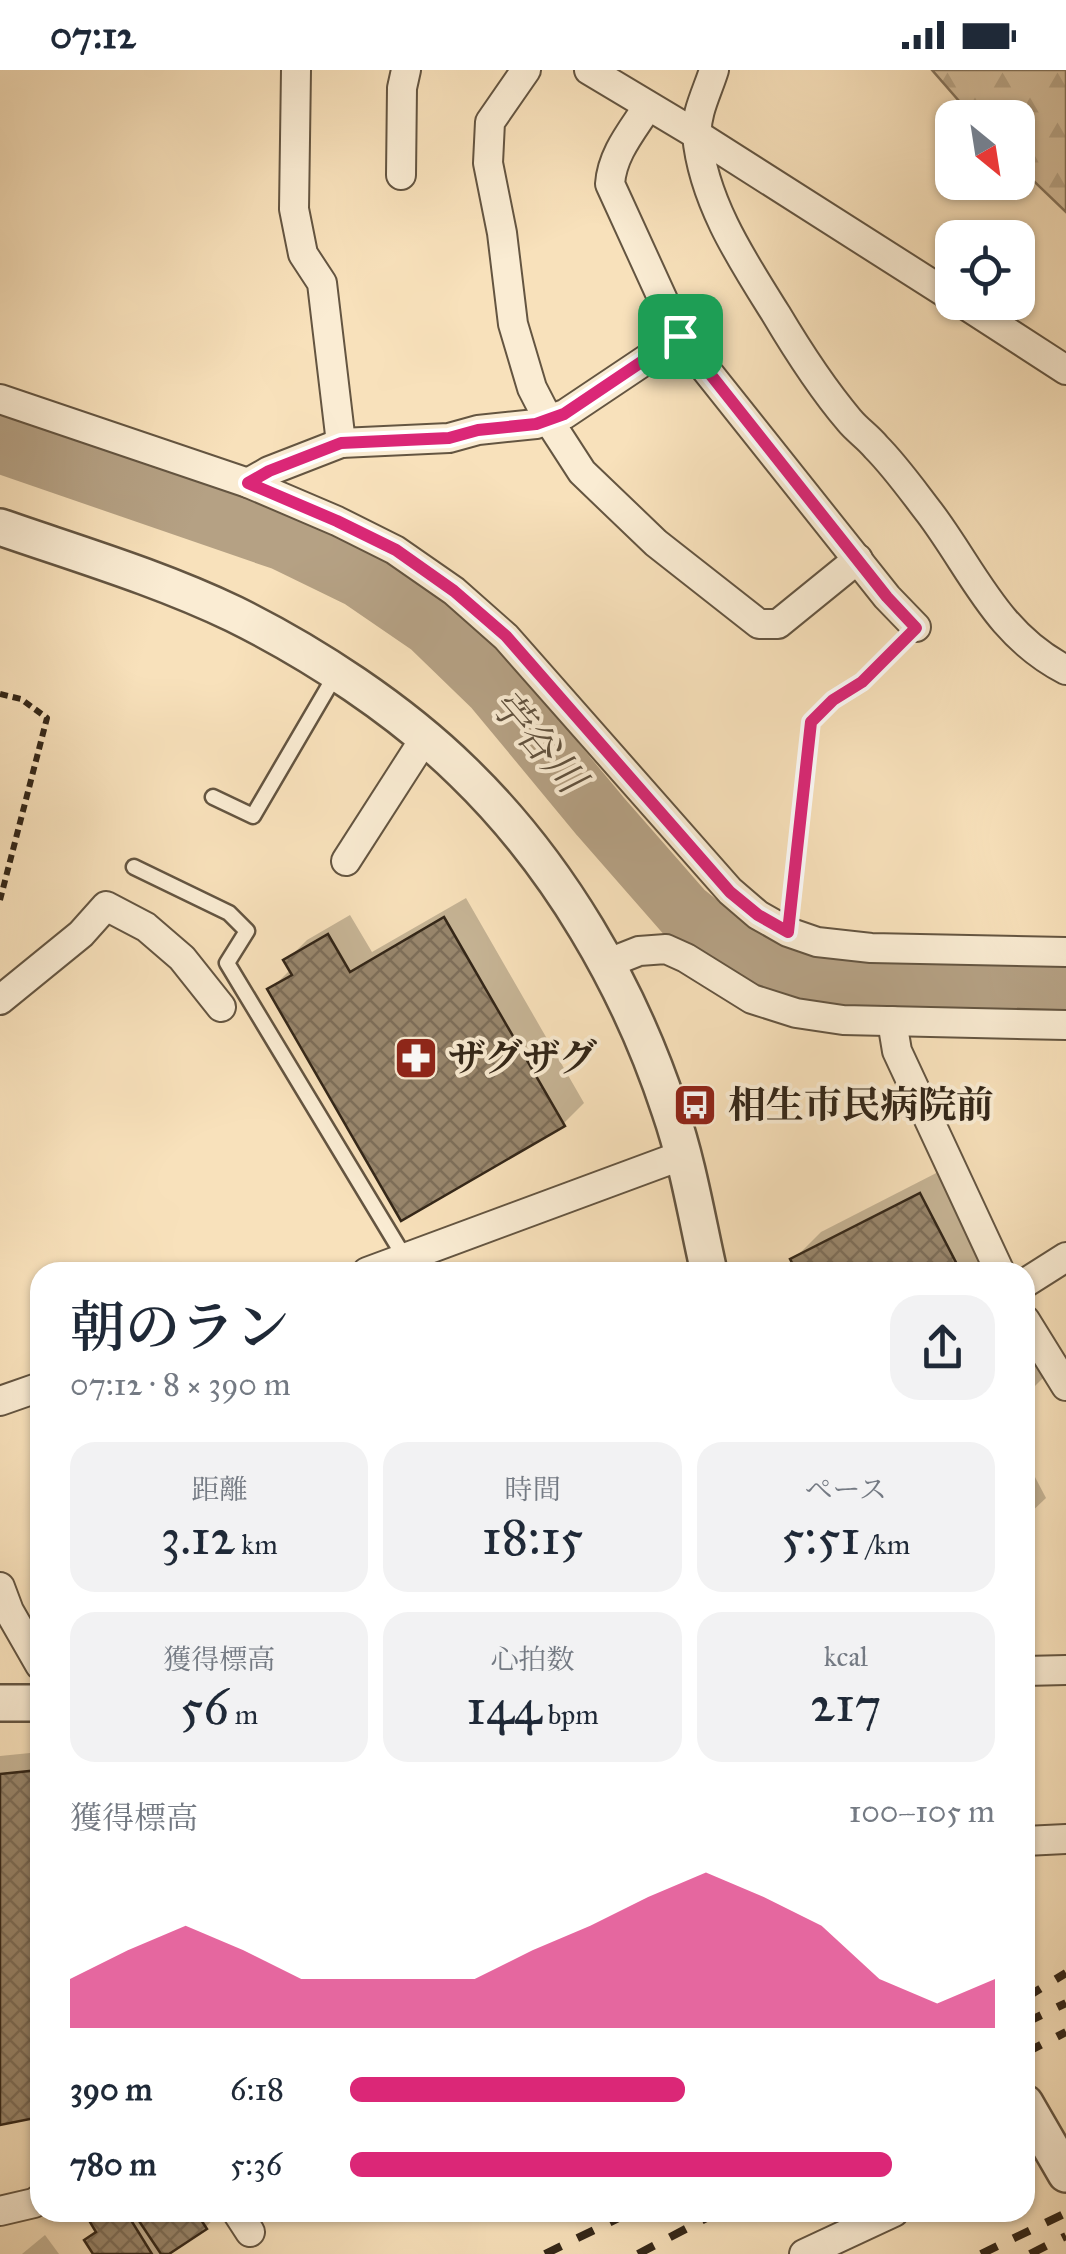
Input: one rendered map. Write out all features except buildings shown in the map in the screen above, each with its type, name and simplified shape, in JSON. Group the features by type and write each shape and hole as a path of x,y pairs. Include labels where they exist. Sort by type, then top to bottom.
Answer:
{"street":[{"path":"296,70 294,209 304,254 322,284 341,443"},
{"path":"401,175 402,88 406,70"},
{"path":"526,70 490,122 488,163 502,233 512,324 532,388 582,472 656,543 758,624 778,624 858,559"},
{"path":"590,70 935,286"},
{"path":"714,70 696,134 720,219 759,287 809,367 851,423 879,449 930,514 992,608 1018,635 1066,670"},
{"path":"648,106 616,154 610,184 680,336 887,597 916,628"},
{"path":"989,320 1066,370"},
{"path":"248,483 341,443 449,438 478,430 550,421 680,336"},
{"path":"0,399 248,483 396,550 454,591 506,636 730,892 758,915 788,932 817,942 871,948 1066,952"},
{"path":"0,527 181,590 307,653 425,738 475,784 535,852 606,964 657,1073 683,1155 707,1262"},
{"path":"346,861 425,738"},
{"path":"0,1000 81,934 106,906 146,926 182,958 221,1007"},
{"path":"606,964 639,951 666,949 752,998 796,1013 843,1020 1066,1025"},
{"path":"892,1021 897,1051 995,1262"},
{"path":"417,1262 683,1155"},
{"path":"1035,1277 1066,1257"},
{"path":"1035,1336 1066,1386"},
{"path":"0,1401 30,1390"},
{"path":"0,1588 30,1648"},
{"path":"1035,1671 1066,1670"},
{"path":"0,1702 30,1703"},
{"path":"1035,1841 1066,1839"},
{"path":"1036,2146 1066,2174"},
{"path":"0,2211 30,2204"},
{"path":"804,2254 873,2222"}],"lane":[{"path":"214,797 253,816 336,673"},
{"path":"134,867 229,913 247,931 227,963 405,1262"}],"path":[{"path":"788,932 811,722 833,700 862,682 916,628"},
{"path":"0,694 21,699 47,718 0,900"}],"green space":[{"path":"932,70 1066,70 1066,212 1035,182 1035,100 958,100"}],"waterway":[{"name":"苧谷川","path":"0,443 284,541 360,578 430,626 494,688 684,912 740,957 795,979 1066,988"}],"railway":[{"path":"1035,1992 1066,1973"},
{"path":"1035,2018 1066,2003"},
{"path":"1035,2048 1066,2032"},
{"path":"981,2254 1066,2213"},
{"path":"545,2254 611,2222"},
{"path":"638,2254 699,2222"},
{"path":"1030,2254 1066,2236"}],"place":[{"name":"ザグザグ","path":"416,1058"},
{"name":"相生市民病院前","path":"695,1105"}],"route":[{"path":"680,336 887,597 916,628 862,682 833,700 811,722 788,932 758,915 730,892 506,636 454,591 396,550 248,483 341,443 449,438 478,430 550,421 680,336"}]}
